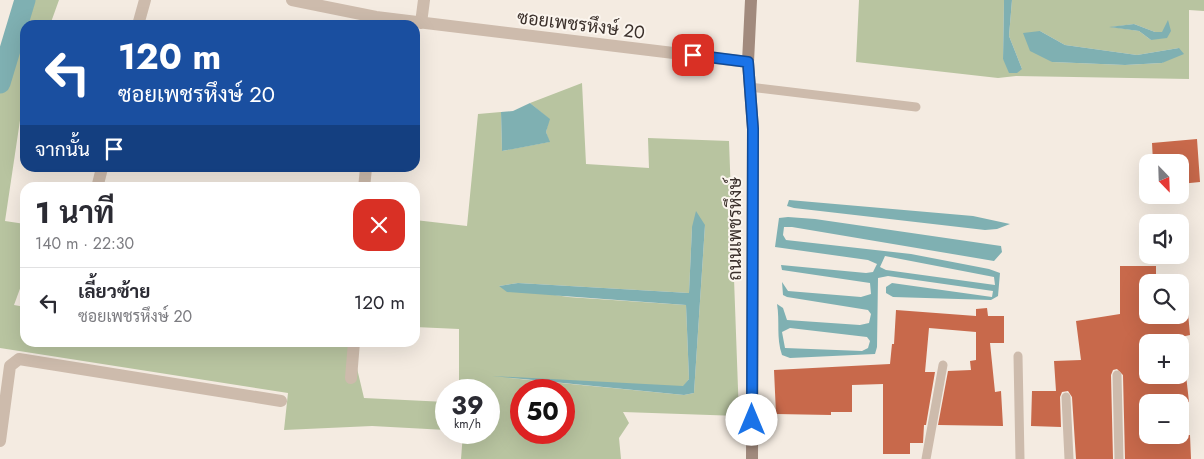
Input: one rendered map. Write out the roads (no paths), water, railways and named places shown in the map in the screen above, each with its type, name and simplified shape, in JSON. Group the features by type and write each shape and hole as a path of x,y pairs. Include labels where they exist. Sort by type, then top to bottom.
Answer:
{"main road":[{"name":"ถนนเพชรหึงษ์","path":"751,0 748,62 753,129 752,459"}],"street":[{"path":"139,20 145,0"},
{"name":"ซอยเพชรหึงษ์ 20","path":"292,0 372,20"},
{"path":"421,23 424,0"},
{"name":"ซอยเพชรหึงษ์ 20","path":"421,23 748,62"},
{"path":"351,378 354,347"},
{"path":"0,441 10,366 19,359 280,401"}],"lane":[{"path":"749,87 916,107"},
{"path":"1018,356 1020,459"},
{"path":"926,459 943,365"},
{"path":"1117,375 1119,459"},
{"path":"1066,397 1069,459"}],"water":[{"path":"1004,0 1012,0 1009,36 1022,69 1017,73 1009,73 1003,59"},
{"path":"1168,20 1171,31 1167,38 1151,40 1139,31 1109,27 1134,24 1155,32 1162,32"},
{"path":"1040,31 1065,45 1137,55 1179,48 1184,54 1162,63 1125,65 1052,62 1030,51 1023,33"},
{"path":"530,103 550,119 546,132 550,142 502,151 501,112 513,111"},
{"path":"789,200 973,216 1010,224 997,229 985,230 794,208 787,206"},
{"path":"696,211 705,225 694,393 684,395 575,384 575,380 683,386 689,379 686,305 507,292 499,286 518,283 689,293 692,227"},
{"path":"779,218 815,219 1001,246 1002,252 994,261 792,227 784,227 783,235 786,240 911,254 989,269 1000,273 998,296 991,300 893,297 886,293 886,287 892,283 992,297 993,291 888,276 878,278 877,347 875,354 790,358 782,355 780,348 777,304 783,308 787,320 860,325 869,323 871,314 868,310 787,297 783,295 782,282 788,291 861,297 871,294 870,283 782,270 781,265 866,273 873,272 877,264 868,260 775,247","holes":["885,256 994,277 995,285 886,270 880,267","790,328 867,337 870,341 868,348 862,351 785,348 782,332"]},
{"path":"492,376 549,379 522,379"}],"waterway":[{"path":"0,83 25,0"}]}
